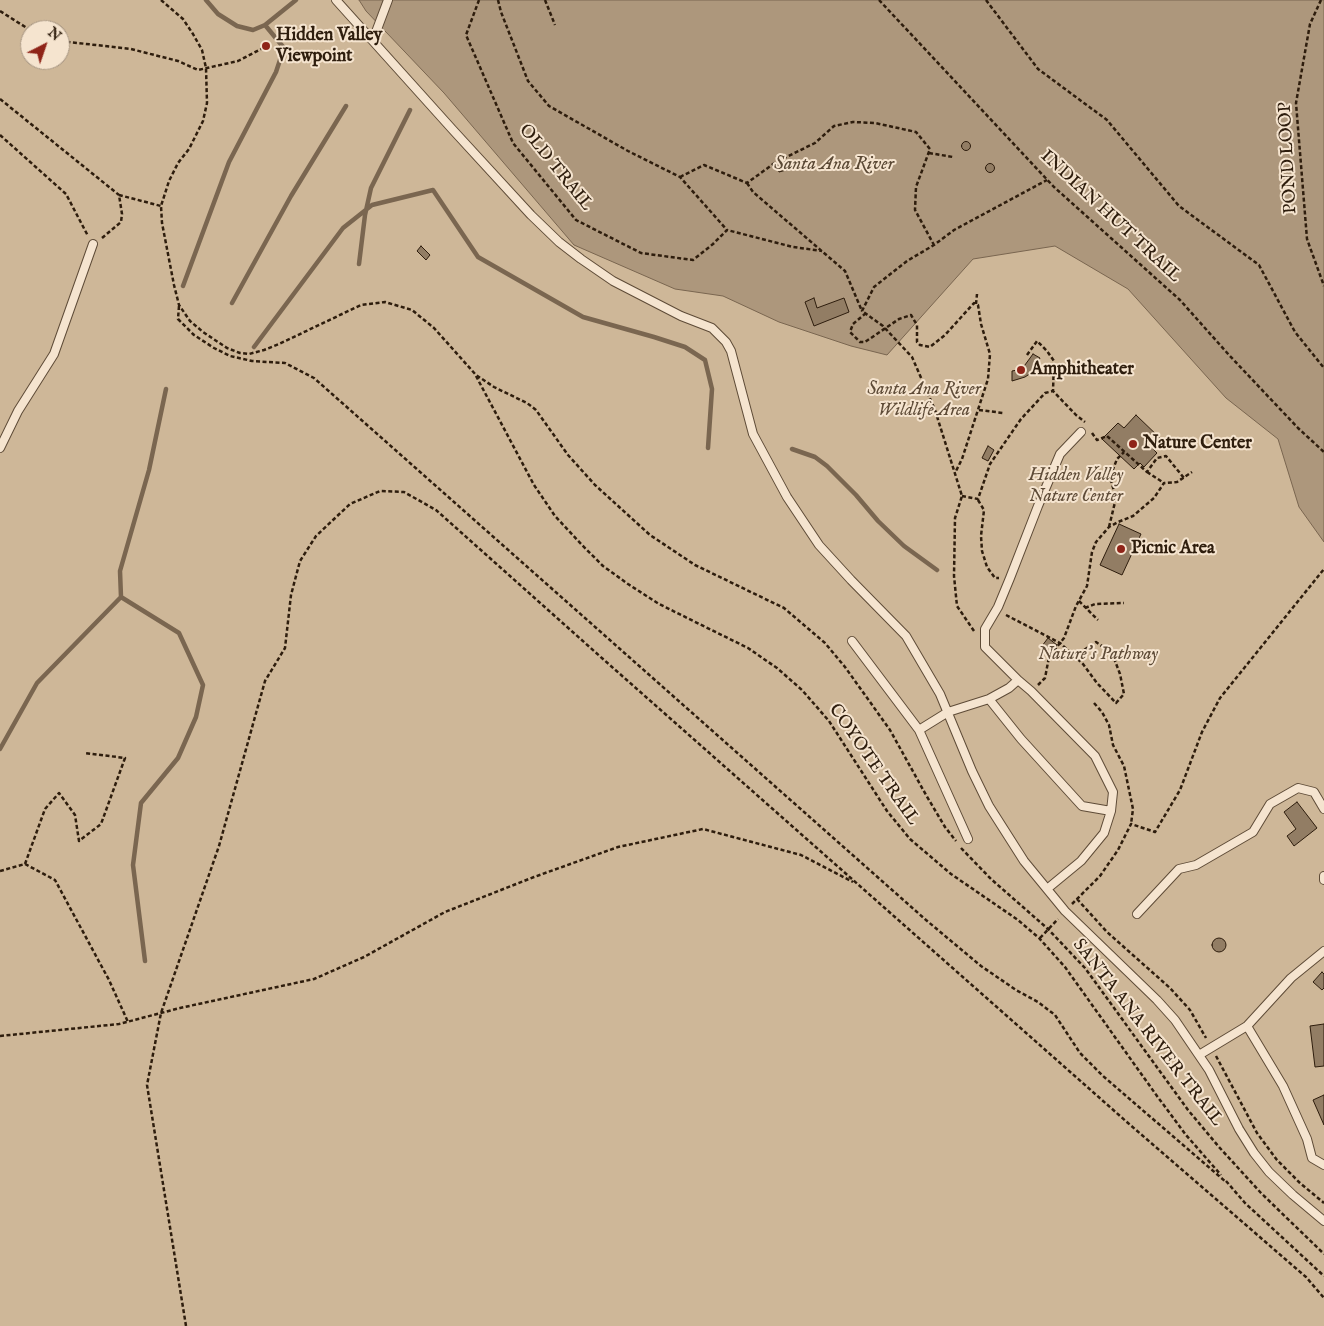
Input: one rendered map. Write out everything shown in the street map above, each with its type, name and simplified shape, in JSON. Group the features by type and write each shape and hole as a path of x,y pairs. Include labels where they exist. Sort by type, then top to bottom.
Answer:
{"lane":[{"path":"336,0 531,215 559,242 613,281 681,316 712,328 726,342 731,352 753,434 787,497 819,545 906,636 940,694 972,771 989,806 1024,861 1065,910 1175,1020 1209,1070 1239,1129 1254,1153 1269,1172 1322,1219"},
{"path":"372,40 388,0"},
{"path":"0,448 18,411 54,354 93,244"},
{"path":"1047,889 1081,860 1104,833 1111,812 1114,792 1095,756 985,647 985,629 996,610 1010,578 1060,454 1081,432"},
{"path":"852,641 919,730 968,838"},
{"path":"919,730 948,712 989,699 1009,688 1018,680"},
{"path":"989,699 1021,739 1082,806 1111,812"},
{"path":"1137,914 1178,869 1196,865 1253,832 1270,804 1298,788 1314,792 1324,809"},
{"path":"1199,1056 1248,1026 1291,978 1324,951"},
{"path":"1248,1026 1283,1086 1307,1138 1312,1158 1324,1166"}],"path":[{"path":"161,0 183,20 202,50 206,68 207,103 203,121 189,149 178,163 169,181 161,206 162,223 179,305 178,319 194,335 230,356 252,362 285,364 314,378 926,920 981,966 1016,990 1038,1002 1054,1015 1080,1053 1103,1076 1226,1182"},
{"name":"OLD TRAIL","path":"479,0 466,35 512,142 576,220 641,253 693,260 727,230"},
{"path":"498,0 528,81 549,106 628,151 680,177 727,230 822,251"},
{"path":"545,0 555,25"},
{"name":"INDIAN HUT TRAIL","path":"879,0 1047,180 1180,300 1298,428 1324,452"},
{"path":"986,0 1038,69 1107,120 1179,206 1259,265 1295,332 1324,368"},
{"name":"POND LOOP","path":"1321,0 1310,24 1296,103 1307,239 1324,286"},
{"path":"0,11 20,24"},
{"path":"70,42 132,49 178,61 198,70 238,61 263,48"},
{"path":"0,100 119,195 161,206"},
{"path":"747,183 776,162 815,143 834,126 853,122 875,123 916,132 930,149 916,186 915,210 934,245"},
{"path":"0,135 66,194 93,244 121,222 122,214 119,195"},
{"path":"929,153 953,157"},
{"path":"680,177 704,165 747,183 752,192 845,271 862,310 886,329 912,358 935,410 962,496 955,518 954,576 957,606 985,647"},
{"path":"862,310 874,288 908,261 954,230 1047,180"},
{"path":"954,475 962,459 988,379 990,354 981,324 978,305 976,304 978,294"},
{"path":"179,305 190,321 203,332 227,348 240,353 250,354 279,344 361,305 384,302 393,303 412,310 434,328 476,375"},
{"path":"866,313 853,324 850,332 860,342 865,342 899,319 911,315 917,325 916,342 920,345 930,346 945,335 974,303 976,304"},
{"path":"1027,355 1037,341 1047,351 1054,361 1052,390 1086,423"},
{"name":"SANTA ANA RIVER TRAIL","path":"476,375 494,387 527,403 536,410 568,455 595,485 650,535 695,565 784,608 825,643 845,667 890,730 945,827 967,855 991,880 1048,929 1085,968 1100,986 1164,1078 1219,1147 1261,1193 1324,1254"},
{"name":"COYOTE TRAIL","path":"476,375 534,485 555,516 582,545 603,566 659,604 748,648 777,668 802,690 830,721 887,811 910,839 951,874 1018,920 1039,938 1065,967 1186,1135 1245,1203 1324,1276"},
{"path":"1010,578 996,578 987,567 980,536 984,510 978,499 990,464 1021,418 1045,394 1052,390"},
{"path":"979,410 1003,413"},
{"path":"1090,429 1097,440 1107,436 1146,472 1164,483 1177,482 1192,472"},
{"path":"1109,527 1116,498 1110,477 1117,459 1124,452"},
{"path":"1146,472 1157,458 1166,456 1184,478"},
{"path":"1031,691 1046,678 1049,658 1064,638 1087,586 1092,552 1096,542 1109,527 1133,516 1154,498 1164,483"},
{"path":"186,1326 147,1085 161,1013 219,846 265,681 285,648 292,595 300,561 316,536 350,504 380,491 404,492 436,510 1128,1123 1306,1277 1324,1298"},
{"path":"962,496 978,499"},
{"path":"1131,824 1155,832 1180,790 1202,732 1220,698 1324,569"},
{"path":"1079,601 1098,620"},
{"path":"1085,608 1095,604 1124,603"},
{"path":"996,610 1060,643 1075,656 1116,703 1124,694 1120,674 1112,653 1096,642 1075,656"},
{"path":"1039,938 1100,876 1118,850 1131,824 1133,809 1124,766 1113,745 1109,725 1102,712 1094,703"},
{"path":"25,864 45,809 59,793 75,815 79,841 101,824 125,758 85,753"},
{"path":"0,1036 128,1022 314,979 364,957 445,912 534,877 618,847 703,829 801,855 857,883"},
{"path":"0,871 25,864 55,880 105,972 128,1022"}],"green space":[{"path":"0,0 1324,0 1324,1326 0,1326"}],"water":[{"name":"Santa Ana River","path":"359,0 1324,0 1324,542 1299,507 1278,439 1226,398 1128,289 1055,246 973,259 887,355 851,346 779,322 723,296 675,289 574,245 444,93 366,11"}],"building":[{"path":"966,142 970,146 966,150 962,146"},
{"path":"788,161 790,169 779,172 777,165"},
{"path":"990,164 994,168 990,172 986,168"},
{"path":"421,246 430,255 426,260 417,251"},
{"path":"814,298 817,308 844,298 849,312 814,326 805,302"},
{"path":"1033,354 1040,358 1034,371 1025,377 1012,381 1012,371 1022,369"},
{"name":"Nature Center","path":"1136,415 1162,440 1153,449 1157,453 1144,467 1140,463 1134,469 1102,439 1118,423 1124,428"},
{"path":"988,446 994,450 988,461 982,458"},
{"name":"Picnic Area","path":"1119,524 1141,534 1122,575 1100,565"},
{"path":"1048,638 1057,645 1051,653 1042,646"},
{"path":"1297,802 1317,828 1294,846 1287,836 1296,829 1284,812"},
{"path":"1216,938 1222,938 1226,945 1222,952 1216,952 1212,948 1212,942"},
{"path":"1322,972 1324,974 1324,988 1322,990 1313,982"},
{"path":"1324,1024 1324,1066 1315,1067 1310,1026"},
{"path":"1324,1095 1324,1125 1313,1100"}],"waterway":[{"path":"206,0 218,14 237,26 253,30 265,25 296,0"},
{"path":"183,286 229,162 276,72 284,48 265,25"},
{"path":"232,303 291,196 346,106"},
{"path":"359,264 365,215 371,188 410,110"},
{"path":"254,347 343,228 372,205 433,190 478,257 583,317 685,347 705,360 712,389 708,448"},
{"path":"0,749 37,683 121,597 120,571 149,470 166,389"},
{"path":"792,449 815,457 827,466 904,546 937,570"},
{"path":"121,597 179,633 203,685 196,717 178,758 141,803 133,865 145,961"}],"place":[{"name":"Hidden Valley Viewpoint","path":"266,46"},
{"name":"Amphitheater","path":"1021,370"},
{"name":"Nature Center","path":"1133,444"},
{"name":"Picnic Area","path":"1121,549"}],"park label":[{"name":"Santa Ana River Wildlife Area","path":"924,400"},
{"name":"Hidden Valley Nature Center","path":"1076,486"},
{"name":"Nature's Pathway","path":"1098,655"}]}
